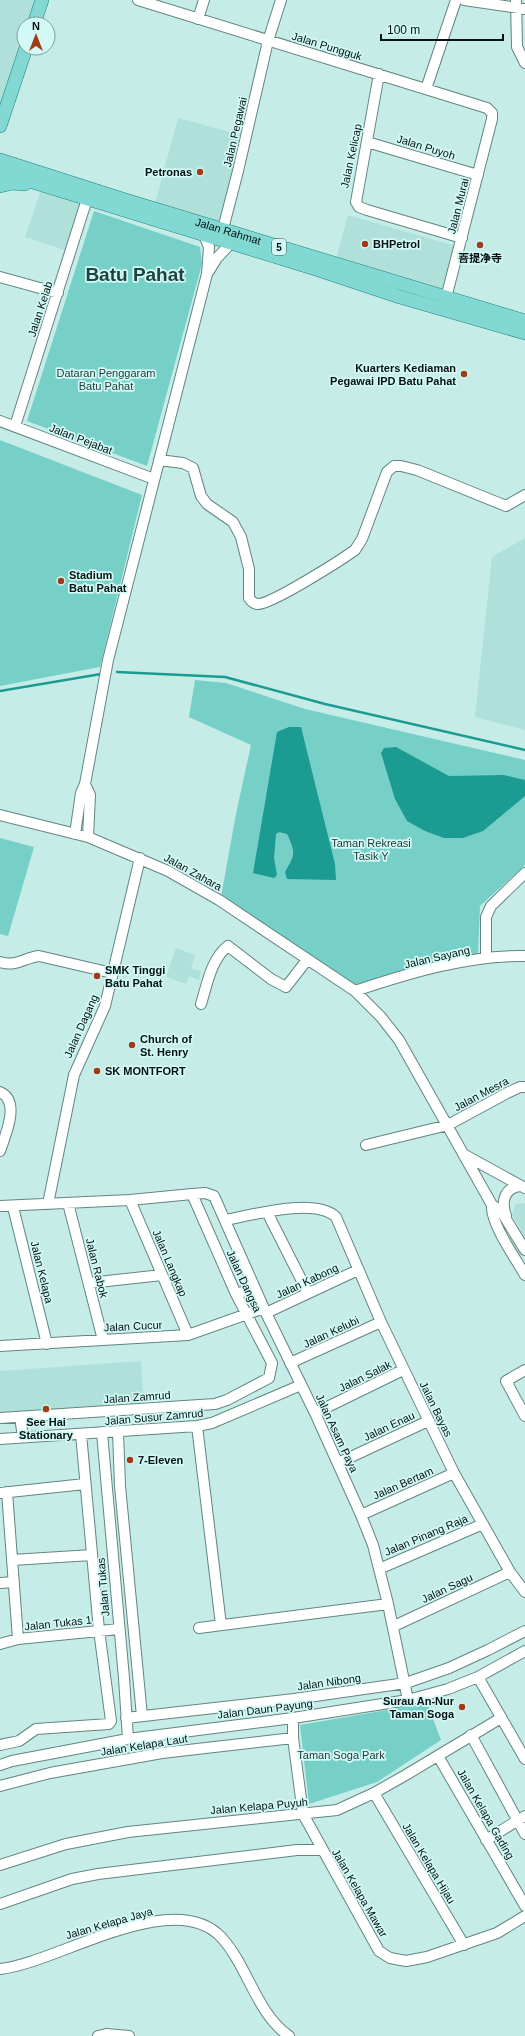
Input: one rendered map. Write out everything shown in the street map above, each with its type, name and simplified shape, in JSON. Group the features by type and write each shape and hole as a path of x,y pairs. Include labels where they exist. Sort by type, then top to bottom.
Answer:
{"main road":[{"path":"37,16 42,0"},
{"path":"0,126 23,56"},
{"name":"Jalan Rahmat","path":"0,160 525,321"},
{"name":"Jalan Rahmat","path":"0,172 400,296 525,333"},
{"path":"0,186 12,183 48,187"}],"street":[{"path":"138,0 268,41"},
{"path":"198,19 204,0"},
{"name":"Jalan Pegawai","path":"223,229 268,41 281,0"},
{"path":"426,89 456,0"},
{"path":"464,0 519,6 517,47 525,63"},
{"name":"Jalan Pungguk","path":"268,41 487,108 492,113 492,119"},
{"name":"Jalan Kelicap","path":"379,74 355,198 359,207 462,238"},
{"name":"Jalan Murai","path":"446,298 492,119"},
{"name":"Jalan Puyoh","path":"367,142 478,175"},
{"name":"Jalan Kelab","path":"15,426 87,199"},
{"path":"75,834 81,793 85,784 108,660 207,274 209,247 204,235"},
{"path":"207,274 217,258 231,243"},
{"path":"0,277 58,293"},
{"name":"Jalan Pejabat","path":"0,421 154,479"},
{"path":"159,460 183,463 193,468 201,496 207,504 233,522 246,551 249,569 249,598 254,603 259,604 294,587 355,550 362,539 387,472 394,466 417,470 506,506 525,495"},
{"path":"85,784 90,794 88,837"},
{"name":"Jalan Zahara","path":"0,815 88,837 168,871 219,900 355,991 381,1017 399,1040 448,1124 492,1206"},
{"name":"Jalan Dagang","path":"48,1204 74,1075 105,1006 140,858"},
{"path":"486,958 486,917 491,906 525,873"},
{"path":"201,1004 212,970 221,953 228,946 272,979 286,986 307,960"},
{"path":"0,962 15,964 30,957 39,956 112,973"},
{"name":"Jalan Sayang","path":"355,991 381,982 446,966 486,958 525,956"},
{"name":"Jalan Mesra","path":"366,1145 448,1124 507,1093 520,1087 525,1087"},
{"path":"0,1092 9,1102 11,1110 0,1151"},
{"path":"464,1154 502,1177 523,1187"},
{"path":"482,1188 486,1181 490,1178 502,1177"},
{"path":"509,1223 503,1208 507,1192 513,1187 523,1187"},
{"name":"Jalan Asam Paya","path":"192,1194 204,1193 214,1196 265,1310 315,1413 361,1515 379,1569 394,1626 408,1700"},
{"path":"0,1206 13,1207 68,1202 130,1200 192,1194"},
{"name":"Jalan Dangsa","path":"192,1194 236,1294 272,1364 270,1378"},
{"name":"Jalan Langkap","path":"130,1200 188,1335"},
{"name":"Jalan Rabok","path":"68,1202 103,1340"},
{"path":"492,1206 501,1211 525,1250"},
{"path":"492,1206 496,1223 525,1275"},
{"name":"Jalan Kelapa","path":"13,1207 47,1344"},
{"name":"Jalan Bayas","path":"226,1220 288,1209 322,1210 331,1212 336,1217 403,1370 454,1473 510,1572 525,1592"},
{"path":"267,1212 308,1293"},
{"name":"Jalan Kabong","path":"265,1310 308,1293 358,1270"},
{"path":"88,1283 162,1275"},
{"path":"236,1294 255,1288"},
{"name":"Jalan Cucur","path":"0,1346 188,1335 246,1314 265,1310"},
{"name":"Jalan Kelubi","path":"290,1363 381,1322"},
{"name":"Jalan Salak","path":"315,1413 403,1370"},
{"path":"525,1370 506,1381 525,1416"},
{"name":"Jalan Zamrud","path":"0,1418 215,1404 227,1400 270,1378"},
{"name":"Jalan Susur Zamrud","path":"0,1439 118,1432 212,1424 301,1385"},
{"path":"20,1417 23,1437"},
{"name":"Jalan Enau","path":"338,1463 428,1421"},
{"path":"197,1426 221,1625"},
{"path":"118,1432 120,1486 142,1716"},
{"name":"Jalan Tukas","path":"102,1433 128,1739"},
{"path":"0,1744 19,1741 36,1729 109,1724 111,1721 99,1630 81,1434"},
{"name":"Jalan Bertam","path":"361,1515 454,1473"},
{"path":"18,1639 12,1560 3,1492 85,1484"},
{"name":"Jalan Pinang Raja","path":"379,1569 483,1524"},
{"path":"0,1548 10,1548"},
{"path":"12,1560 92,1555"},
{"name":"Jalan Sagu","path":"394,1626 510,1572"},
{"path":"0,1583 14,1582"},
{"path":"199,1628 388,1604"},
{"name":"Jalan Tukas 1","path":"0,1644 18,1639 119,1629"},
{"name":"Jalan Nibong","path":"126,1718 287,1700 406,1683 449,1668 525,1631"},
{"name":"Jalan Daun Payung","path":"0,1765 12,1761 128,1739 293,1718 408,1700 448,1689 478,1676 525,1650"},
{"path":"478,1676 525,1759"},
{"name":"Jalan Kelapa Mawar","path":"293,1718 293,1738 303,1814 321,1850 379,1951 390,1958 406,1961 427,1958 496,1933 525,1916"},
{"name":"Jalan Kelapa Puyuh","path":"0,1865 66,1844 128,1832 337,1810 374,1793 501,1718"},
{"path":"470,1735 521,1819 525,1834"},
{"name":"Jalan Kelapa Laut","path":"0,1786 50,1773 162,1753 293,1738"},
{"name":"Jalan Kelapa Gading","path":"438,1756 525,1906"},
{"name":"Jalan Kelapa Hijau","path":"374,1793 464,1945"},
{"path":"486,1840 521,1819"},
{"path":"0,1904 72,1879 98,1874 297,1850 321,1850"},
{"name":"Jalan Kelapa Jaya","path":"0,1969 40,1958 67,1947 130,1928 166,1919 186,1919 209,1928 223,1939 267,2012 279,2029 289,2036"},
{"path":"98,2036 106,2034 129,2036"}],"shaded area":[{"path":"0,0 36,0 31,16 16,16 16,56 17,56 0,109"},
{"path":"178,118 241,135 220,223 155,204"},
{"path":"41,190 83,203 68,251 25,237"},
{"path":"348,215 456,246 444,293 336,259"},
{"path":"525,538 525,730 475,717 492,557"},
{"path":"289,727 301,727 335,864 336,880 287,879 285,872 291,862 293,850 287,834 279,832 276,834 274,858 277,875 274,878 253,873 277,732"},
{"path":"396,747 449,776 504,775 525,780 525,796 483,831 463,838 444,838 425,831 407,821 395,799 381,753 384,748"},
{"path":"176,948 195,955 191,968 201,971 199,980 189,976 186,984 166,977"},
{"path":"525,1203 525,1237 512,1215 516,1204"},
{"path":"141,1361 144,1411 0,1421 0,1371"}],"green space":[{"name":"Dataran Penggaram Batu Pahat","path":"94,211 200,247 202,264 147,466 27,421"},
{"name":"Stadium Batu Pahat","path":"0,440 142,495 100,667 0,686"},
{"name":"Taman Rekreasi Tasik Y","path":"195,680 226,683 305,709 525,760 525,865 480,906 478,954 353,985 221,897 236,814 251,745 189,717"},
{"path":"0,838 34,847 8,936 0,934"},
{"name":"Taman Soga Park","path":"427,1703 441,1740 377,1782 309,1804 300,1725"}],"waterway":[{"path":"117,672 225,677 325,704 525,750"},
{"path":"0,691 101,674"}],"place":[{"name":"Petronas","path":"200,172"},
{"name":"BHPetrol","path":"365,244"},
{"name":"菩提净寺","path":"480,245"},
{"name":"Kuarters Kediaman Pegawai IPD Batu Pahat","path":"464,374"},
{"name":"Stadium Batu Pahat","path":"61,581"},
{"name":"SMK Tinggi Batu Pahat","path":"97,976"},
{"name":"Church of St. Henry","path":"132,1045"},
{"name":"SK MONTFORT","path":"97,1071"},
{"name":"See Hai Stationary","path":"46,1409"},
{"name":"7-Eleven","path":"130,1460"},
{"name":"Surau An-Nur Taman Soga","path":"462,1707"}],"district":[{"name":"Batu Pahat","path":"135,274"}]}
